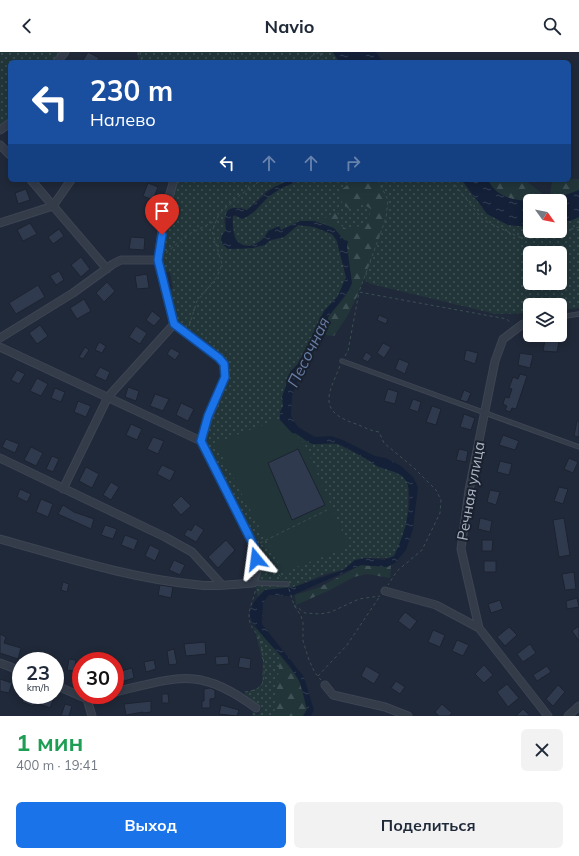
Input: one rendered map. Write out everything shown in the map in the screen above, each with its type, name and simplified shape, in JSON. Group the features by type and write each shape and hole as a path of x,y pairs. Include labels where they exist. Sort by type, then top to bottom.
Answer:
{"street":[{"path":"59,60 65,52"},
{"path":"0,145 8,154"},
{"path":"33,182 106,269"},
{"path":"0,223 53,206 70,182"},
{"path":"173,182 165,210 158,260 174,324 219,358 224,364 225,377 208,416 201,441"},
{"path":"0,338 73,293 121,260 158,260"},
{"path":"63,489 108,397 174,324"},
{"name":"Речная улица","path":"523,325 515,329 504,339 495,362 469,490 461,549 479,628 548,716"},
{"path":"0,347 201,441 254,546 257,571 253,583 199,585 109,570 0,539"},
{"path":"0,458 165,537 192,552 222,585"},
{"path":"382,593 436,605 479,628"},
{"path":"0,663 12,668"},
{"path":"124,690 174,678 208,681 220,685 256,708"},
{"path":"325,685 333,695 385,707 408,716"},
{"path":"88,704 92,716"},
{"path":"568,716 579,706"}],"lane":[{"path":"567,316 579,314"},
{"path":"342,361 579,447"},
{"path":"253,583 262,582 288,585"}],"path":[{"path":"304,60 320,52"},
{"path":"248,190 250,182"},
{"path":"188,335 190,321 197,301 217,277 222,264 213,239 212,230 216,220 219,214 259,182"},
{"path":"318,676 347,645 397,571 422,550 440,513 441,500 436,490 414,468 384,443 379,432 366,430 354,423 342,420 329,404 329,392 348,350 359,292 386,218 388,200 379,182"},
{"path":"453,182 483,220 519,237 536,239 579,227"},
{"path":"158,260 187,235 216,220"},
{"path":"359,292 507,320 515,329"},
{"path":"254,546 327,510"},
{"path":"262,557 288,585 294,605 301,616 303,641 309,660 325,685"},
{"path":"235,694 256,689 262,684 261,644 259,636 254,630 248,610 256,596 258,585 262,582"},
{"path":"294,605 305,614 320,614 331,612 359,599 382,593"}],"green space":[{"path":"0,52 65,52 59,60 8,60 8,121 0,127"},
{"path":"137,52 333,52 338,60 139,60"},
{"path":"571,179 579,179 579,190 567,194 550,194 552,182 571,182"},
{"path":"176,182 289,182 266,191 247,210 241,208 224,219 228,248 243,249 284,237 298,225 314,227 332,234 336,239 346,277 338,296 324,311 310,342 297,365 291,371 282,397 283,406 280,412 297,434 310,443 337,444 371,461 377,466 388,469 402,476 408,483 406,526 394,556 390,558 366,558 355,560 343,570 325,574 294,587 265,590 258,597 256,584 261,568 259,558 204,439 227,378 228,367 222,357 176,320 169,291 173,288 170,272 164,272 162,261 163,237 167,214"},
{"path":"297,182 463,182 473,197 508,225 523,226 523,238 567,238 567,221 579,217 579,308 567,309 567,298 523,298 523,313 496,314 371,284 352,274 344,240 334,228 314,221 294,224 281,230 279,228 268,231 263,239 250,246 241,244 237,241 235,236 233,216 239,217 255,211 268,197 279,189"},
{"path":"351,182 379,182 388,200 386,218 359,292 348,315 334,336 325,335 325,327 330,315 343,300 349,288 350,276 347,253 348,241 344,240 334,228 319,222 335,212 339,215 336,223 350,231 368,221 371,209 363,204 349,209 343,204 337,193"},
{"path":"489,182 528,182 542,194 523,194 523,200 517,200 505,197 495,190"},
{"path":"279,419 304,443 349,547 283,572 215,443"},
{"path":"361,565 387,567 391,565 390,578 367,574 354,577 330,590 296,605 295,595 318,588"},
{"path":"254,627 269,642 299,680 303,716 253,716 252,712 258,715 262,708 244,693 256,689 262,684 263,662"},
{"path":"280,656 299,680 307,709 303,716 274,716"}],"water":[{"path":"333,52 376,52 382,60 338,60"},
{"name":"Песочная","path":"296,182 275,192 246,217 242,219 235,215 233,216 234,233 237,241 246,246 250,246 263,239 268,231 279,226 281,230 300,221 314,221 334,228 344,240 348,241 347,246 352,283 349,290 328,317 325,335 322,341 313,348 302,369 292,396 291,416 298,427 315,437 331,436 343,440 375,456 386,458 401,466 413,477 418,487 413,529 406,550 395,563 387,567 361,565 291,596 269,595 263,603 262,624 304,677 314,710 311,716 303,716 307,709 300,682 285,660 253,623 250,617 252,605 265,590 294,587 343,570 355,560 366,558 384,560 394,556 402,538 410,502 407,482 401,475 378,467 357,453 338,444 310,443 292,433 280,420 280,412 283,406 282,397 291,371 297,365 310,342 324,311 338,296 346,277 337,241 332,234 314,227 298,225 284,237 270,240 265,245 253,248 228,249 223,245 221,240 222,235 226,230 226,214 230,209 239,208 247,210 272,189 285,183"},
{"path":"463,182 489,182 491,186 500,194 523,200 523,226 508,225 487,214"},
{"path":"579,190 579,217 570,221 567,221 567,195"}],"building":[{"path":"88,52 99,58 98,60 83,60"},
{"path":"148,183 158,187 153,200 143,196"},
{"path":"26,189 30,200 18,204 15,193"},
{"path":"30,223 37,234 23,241 17,230"},
{"path":"59,229 64,236 53,244 48,237"},
{"path":"131,237 145,238 144,250 129,249"},
{"path":"81,257 90,269 81,277 71,265"},
{"path":"59,271 64,280 56,285 50,276"},
{"path":"147,274 149,288 137,289 135,276"},
{"path":"107,282 115,291 104,302 96,293"},
{"path":"38,285 45,297 16,314 9,303"},
{"path":"84,299 91,311 77,319 70,308"},
{"path":"152,311 161,318 154,326 146,320"},
{"path":"379,315 388,319 386,324 377,320"},
{"path":"40,325 48,336 37,344 29,333"},
{"path":"136,326 147,333 140,344 129,337"},
{"path":"99,342 106,346 102,353 95,350"},
{"path":"545,342 559,342 557,352 543,351"},
{"path":"383,343 391,347 384,358 377,353"},
{"path":"85,347 89,350 83,359 79,357"},
{"path":"171,348 180,353 175,360 167,354"},
{"path":"466,350 478,353 475,364 464,360"},
{"path":"366,352 372,356 368,362 362,359"},
{"path":"520,353 533,355 530,368 518,365"},
{"path":"399,359 409,363 405,374 395,369"},
{"path":"100,367 110,372 106,381 95,376"},
{"path":"17,370 25,374 19,384 11,380"},
{"path":"520,374 527,376 516,409 512,408 510,412 505,410 507,406 503,404 505,397 509,398 512,389 509,388 513,377 518,379"},
{"path":"37,378 48,384 41,396 30,391"},
{"path":"128,387 139,391 136,401 125,397"},
{"path":"55,388 65,392 61,402 51,398"},
{"path":"388,389 398,392 395,404 384,401"},
{"path":"464,390 471,393 467,402 460,400"},
{"path":"155,394 169,399 163,411 150,406"},
{"path":"413,399 421,402 418,412 409,409"},
{"path":"78,401 91,406 86,417 74,412"},
{"path":"181,403 194,409 188,421 176,415"},
{"path":"432,406 441,409 436,425 426,422"},
{"path":"464,414 475,418 471,430 460,427"},
{"path":"577,421 579,421 579,437 574,436"},
{"path":"131,424 142,429 137,440 126,435"},
{"path":"503,435 519,441 515,450 499,445"},
{"path":"153,437 164,441 158,454 147,449"},
{"path":"6,439 19,444 15,453 2,447"},
{"path":"31,447 43,453 36,466 24,460"},
{"path":"298,449 325,505 292,520 268,463"},
{"path":"459,449 468,451 466,462 456,460"},
{"path":"52,456 59,459 53,472 46,469"},
{"path":"569,458 578,462 573,473 564,469"},
{"path":"500,461 512,464 509,475 497,472"},
{"path":"162,465 175,471 170,481 157,474"},
{"path":"86,467 99,474 92,488 79,481"},
{"path":"111,482 119,487 111,500 103,495"},
{"path":"559,487 568,489 563,504 554,501"},
{"path":"20,489 31,494 27,502 17,497"},
{"path":"490,490 500,492 496,505 487,502"},
{"path":"181,496 191,506 181,515 172,505"},
{"path":"41,499 53,504 48,517 36,512"},
{"path":"63,505 74,512 94,519 91,529 58,514"},
{"path":"480,518 492,521 490,532 478,529"},
{"path":"564,518 570,555 559,557 553,520"},
{"path":"195,524 204,530 196,542 184,535 188,529 191,531"},
{"path":"105,525 117,529 113,539 101,535"},
{"path":"125,535 138,540 134,550 121,545"},
{"path":"226,540 235,550 218,568 208,557"},
{"path":"482,540 493,540 492,551 482,551"},
{"path":"150,545 160,550 155,561 145,556"},
{"path":"174,560 185,565 180,575 169,570"},
{"path":"484,561 496,561 496,572 484,572"},
{"path":"574,572 576,589 565,590 562,574"},
{"path":"63,582 69,584 67,592 61,590"},
{"path":"160,585 173,587 171,598 158,595"},
{"path":"577,598 579,607 567,609 566,601"},
{"path":"500,600 503,609 491,613 488,604"},
{"path":"405,612 417,621 410,630 398,621"},
{"path":"579,626 579,641 572,631"},
{"path":"509,627 517,635 505,646 497,637"},
{"path":"433,630 445,635 440,647 428,642"},
{"path":"0,634 6,637 4,643 21,648 20,652 12,652 12,657 0,653"},
{"path":"457,640 469,645 463,656 452,651"},
{"path":"205,642 206,654 186,656 184,644"},
{"path":"530,644 536,653 523,662 517,654"},
{"path":"174,649 177,664 169,665 167,651"},
{"path":"228,656 229,664 216,665 215,657"},
{"path":"240,657 251,659 250,669 238,667"},
{"path":"69,659 72,659 72,671 67,670"},
{"path":"154,660 156,669 146,672 144,662"},
{"path":"484,665 493,675 484,683 475,674"},
{"path":"366,666 380,674 374,684 361,676"},
{"path":"547,666 551,672 537,681 533,675"},
{"path":"132,668 134,678 124,681 124,670"},
{"path":"0,679 12,683 9,693 0,691"},
{"path":"396,681 405,687 400,694 391,688"},
{"path":"507,684 519,698 508,707 497,692"},
{"path":"558,685 565,692 553,706 546,699"},
{"path":"210,688 215,690 215,698 210,699 210,708 202,708 202,701 204,701 204,689"},
{"path":"162,694 168,694 169,703 162,703"},
{"path":"151,701 151,712 126,715 124,704"},
{"path":"40,704 52,704 50,708"},
{"path":"65,704 72,706 69,716 61,716"},
{"path":"442,704 452,713 449,716 439,716 435,712"},
{"path":"221,705 239,710 237,716 219,714"},
{"path":"523,709 530,716 516,716"}],"route":[{"path":"162,235 158,260 174,324 219,358 224,364 225,377 208,416 201,441 254,546 256,559"}]}
